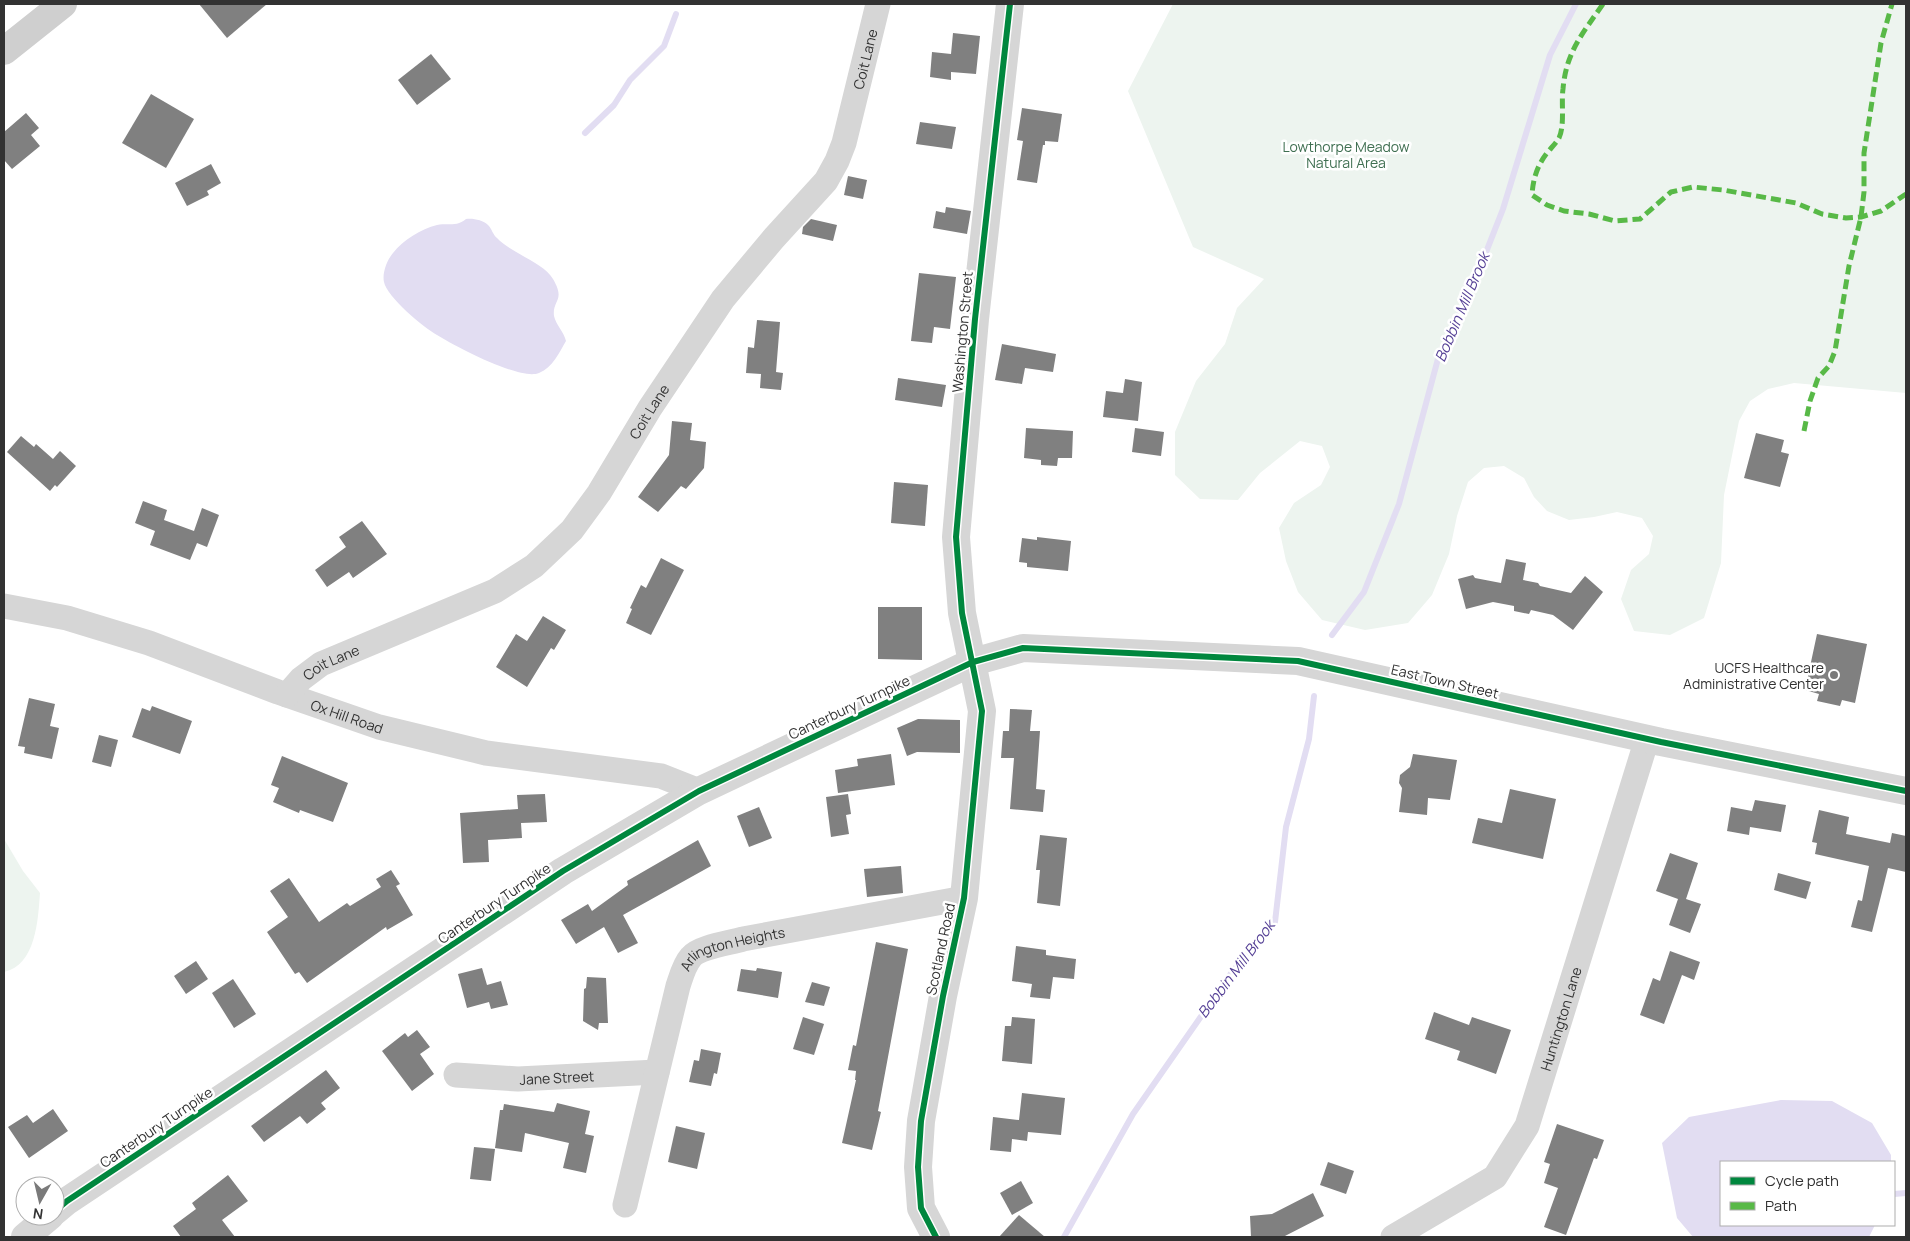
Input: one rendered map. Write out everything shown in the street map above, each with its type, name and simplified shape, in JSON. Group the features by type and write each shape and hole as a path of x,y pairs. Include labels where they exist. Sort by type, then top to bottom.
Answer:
{"main road":[{"path":"4,50 63,4"}],"street":[{"name":"Coit Lane","path":"287,696 301,679 321,664 495,590 517,578 550,553 572,530 599,493 650,408 724,299 757,257 832,173 850,123 878,4"},
{"name":"Washington Street","path":"974,662 962,613 956,537 975,319 1010,4"},
{"name":"Ox Hill Road","path":"4,606 67,618 149,643 287,696 379,727 486,753 661,776 699,792"},
{"name":"East Town Street","path":"974,662 1023,648 1298,661 1647,739 1906,792"},
{"name":"Canterbury Turnpike","path":"65,1203 563,871 699,792 974,662"},
{"name":"Scotland Road","path":"936,1237 921,1208 918,1167 921,1121 942,996 964,898 982,711 974,662"},
{"name":"Huntington Lane","path":"1393,1237 1496,1177 1527,1126 1647,739"},
{"name":"Arlington Heights","path":"625,1205 678,986 685,968 695,953 743,939 964,898"},
{"name":"Jane Street","path":"456,1075 518,1079 657,1072"},
{"path":"25,1237 38,1226"}],"green space":[{"name":"Lowthorpe Meadow Natural Area","path":"1173,4 1906,4 1906,393 1794,383 1768,389 1750,401 1739,421 1724,495 1721,563 1704,618 1670,635 1634,631 1621,599 1631,570 1649,554 1653,536 1642,518 1617,512 1569,520 1547,511 1534,497 1524,478 1504,466 1484,468 1468,482 1457,516 1449,554 1432,595 1408,623 1365,630 1322,620 1298,592 1286,561 1279,528 1294,503 1321,485 1330,467 1322,446 1300,441 1260,473 1238,500 1200,499 1175,475 1175,432 1196,381 1225,344 1237,308 1264,279 1193,247 1128,91"},
{"path":"4,839 23,871 40,893 36,928 29,951 23,961 15,968 4,972"}],"shaded area":[{"path":"466,219 486,223 503,243 549,273 557,286 559,296 554,316 566,341 552,363 539,373 518,372 503,367 472,354 446,340 415,319 398,303 384,282 386,267 391,256 402,244 425,229 441,224 456,224"},
{"path":"1781,1100 1832,1101 1872,1123 1891,1155 1891,1161 1720,1161 1720,1226 1874,1226 1869,1237 1693,1237 1677,1218 1662,1143 1689,1117"}],"building":[{"path":"199,4 267,4 227,38"},
{"path":"953,33 980,36 976,74 951,72 951,80 930,77 932,52 951,54"},
{"path":"431,54 451,79 417,105 398,80"},
{"path":"151,94 194,119 166,168 122,143"},
{"path":"1022,108 1062,114 1058,142 1045,141 1045,145 1043,145 1037,183 1017,180 1023,141 1017,140"},
{"path":"26,113 39,128 31,135 40,146 12,169 4,160 4,132"},
{"path":"920,122 956,127 952,149 916,144"},
{"path":"211,164 221,183 207,191 209,195 187,206 175,183"},
{"path":"848,176 867,180 863,199 844,195"},
{"path":"946,207 971,211 967,234 933,228 936,211 945,213"},
{"path":"811,219 837,225 833,241 802,234 803,227"},
{"path":"919,273 956,277 950,329 934,327 932,343 911,341"},
{"path":"757,320 780,322 776,372 783,373 781,390 760,388 761,374 746,373 748,347 754,348"},
{"path":"1002,344 1056,354 1053,372 1025,368 1022,384 995,380"},
{"path":"898,378 946,385 942,407 895,400"},
{"path":"1125,379 1142,382 1138,421 1103,417 1106,391 1123,393"},
{"path":"672,421 692,423 690,440 706,442 704,468 686,489 681,486 658,512 638,497 669,455"},
{"path":"1026,428 1073,431 1072,458 1058,458 1057,466 1041,465 1041,460 1024,458"},
{"path":"1135,428 1164,432 1161,456 1132,452"},
{"path":"1756,433 1784,440 1781,452 1789,454 1780,487 1744,478"},
{"path":"21,436 34,447 36,444 53,459 60,451 76,466 57,487 55,485 50,491 7,452"},
{"path":"894,482 928,485 925,526 891,523"},
{"path":"143,501 167,510 164,520 194,531 202,508 219,515 207,547 197,543 190,560 150,545 155,531 135,523"},
{"path":"362,521 387,554 353,578 349,572 327,587 315,570 346,547 339,537"},
{"path":"1037,537 1071,541 1068,571 1027,567 1027,563 1019,562 1022,538 1037,540"},
{"path":"661,558 684,570 651,635 626,623 632,609 630,608 641,585 646,588"},
{"path":"1506,559 1526,563 1523,580 1538,583 1540,586 1571,593 1585,576 1603,592 1573,630 1553,615 1531,610 1529,614 1514,611 1514,606 1493,602 1466,609 1458,579 1473,575 1475,578 1501,583"},
{"path":"878,607 922,607 922,660 878,659"},
{"path":"543,616 566,630 554,650 551,648 527,687 496,667 516,634 527,641"},
{"name":"UCFS Healthcare Administrative Center","path":"1817,634 1867,644 1855,703 1842,700 1840,706 1817,701 1819,694 1805,690"},
{"path":"29,698 55,704 50,726 59,728 52,759 24,753 25,747 18,746"},
{"path":"152,706 192,721 180,754 132,737 142,708 150,711"},
{"path":"1010,709 1032,710 1030,731 1040,731 1036,789 1045,790 1043,812 1010,809 1014,758 1001,758 1003,731 1009,731"},
{"path":"918,719 960,720 960,753 917,752 907,756 897,728"},
{"path":"99,735 118,740 111,767 92,762"},
{"path":"891,754 895,785 838,793 835,770 858,766 857,759"},
{"path":"1413,754 1457,760 1450,800 1428,798 1427,815 1399,812 1402,788 1399,783 1400,775 1410,767"},
{"path":"282,756 348,783 333,822 300,810 299,813 273,802 279,788 271,785"},
{"path":"1510,789 1556,799 1543,859 1472,843 1478,818 1502,823"},
{"path":"545,794 547,822 521,823 522,838 488,840 489,862 463,863 460,813 518,809 517,795"},
{"path":"848,794 851,814 846,815 849,834 831,837 826,797"},
{"path":"1755,800 1786,805 1781,832 1750,827 1749,835 1727,831 1731,807 1752,811"},
{"path":"759,807 772,838 749,847 737,816"},
{"path":"1819,810 1849,817 1846,834 1890,843 1892,833 1906,836 1906,872 1888,868 1872,932 1851,927 1858,900 1862,901 1869,866 1815,854 1817,843 1812,842"},
{"path":"1040,835 1067,838 1060,906 1037,903 1040,870 1036,870"},
{"path":"698,840 711,866 623,915 638,943 618,953 604,927 576,944 561,920 588,904 592,911 628,885 627,881"},
{"path":"1670,853 1698,863 1686,899 1701,904 1690,933 1669,925 1678,899 1656,891"},
{"path":"901,866 903,893 867,897 864,869"},
{"path":"391,870 400,884 396,886 413,915 387,930 386,927 307,983 299,972 295,974 267,932 288,917 270,891 289,878 319,922 347,903 350,906 381,887 376,879"},
{"path":"1778,873 1811,882 1806,899 1774,890"},
{"path":"876,942 908,949 878,1111 881,1112 872,1150 842,1143 856,1080 856,1071 848,1070 853,1045 856,1046"},
{"path":"1016,946 1046,950 1046,955 1076,959 1074,979 1053,977 1050,999 1030,997 1032,984 1012,981"},
{"path":"1670,951 1700,962 1694,980 1682,975 1664,1024 1640,1015 1653,978 1660,981"},
{"path":"196,961 208,979 186,994 174,976"},
{"path":"482,968 487,985 501,981 508,1005 491,1009 489,1002 467,1008 458,974"},
{"path":"757,968 782,972 778,998 737,991 741,969 756,971"},
{"path":"587,977 606,978 608,1023 599,1023 598,1030 583,1021 584,989 586,988"},
{"path":"233,979 256,1014 234,1028 212,993"},
{"path":"812,982 830,987 824,1006 805,1002"},
{"path":"1434,1012 1469,1025 1472,1017 1511,1030 1496,1074 1457,1060 1460,1051 1425,1039"},
{"path":"803,1017 824,1024 814,1055 793,1049"},
{"path":"1012,1017 1035,1019 1032,1064 1002,1061 1005,1026 1011,1026"},
{"path":"417,1030 430,1047 420,1054 434,1074 412,1091 382,1051 405,1033 408,1037"},
{"path":"701,1049 721,1053 717,1074 714,1073 711,1086 689,1082 694,1060 699,1061"},
{"path":"326,1070 340,1088 321,1103 326,1109 307,1124 300,1116 264,1142 251,1126"},
{"path":"1022,1093 1065,1098 1061,1135 1028,1132 1027,1141 1012,1139 1011,1152 990,1150 993,1117 1019,1120"},
{"path":"557,1103 590,1111 585,1134 594,1136 586,1173 563,1168 569,1143 525,1133 522,1152 495,1148 500,1110 503,1110 504,1104 554,1112"},
{"path":"53,1109 68,1131 29,1158 8,1127 27,1115 33,1123"},
{"path":"1557,1124 1604,1140 1597,1159 1594,1158 1566,1235 1544,1227 1558,1188 1544,1183 1550,1164 1544,1162"},
{"path":"676,1126 705,1133 697,1169 668,1162"},
{"path":"474,1147 495,1149 491,1181 470,1179"},
{"path":"1328,1162 1354,1171 1346,1194 1320,1185"},
{"path":"228,1175 248,1201 222,1220 235,1237 181,1237 173,1226 196,1209 192,1203"},
{"path":"1021,1181 1033,1203 1012,1215 1000,1193"},
{"path":"1313,1193 1324,1216 1283,1237 1251,1237 1250,1216 1272,1214"},
{"path":"1019,1215 1045,1237 999,1237"}],"waterway":[{"name":"Bobbin Mill Brook","path":"1332,635 1364,592 1399,504 1439,355 1470,293 1503,209 1550,55 1576,4"},
{"path":"585,133 614,105 630,80 664,46 676,14"},
{"name":"Bobbin Mill Brook","path":"1064,1237 1133,1114 1232,972 1275,922 1286,827 1309,739 1314,696"},
{"path":"1895,1194 1906,1193"}],"marked path":[{"path":"1603,4 1582,34 1572,53 1562,95 1561,133 1538,168 1535,178 1532,195 1547,205 1564,211 1589,214 1615,221 1640,219 1671,192 1693,187 1723,190 1796,203 1822,214 1846,218 1861,217 1881,211 1906,194"},
{"path":"1804,431 1810,401 1818,378 1829,366 1835,351 1849,266 1861,217 1864,192 1864,153 1881,43 1892,4"}],"cycle path":[{"path":"936,1237 921,1208 918,1167 921,1121 943,996 964,898 982,711 962,613 956,537 975,319 1010,4"},
{"path":"65,1203 563,871 699,791 973,662 1023,648 1298,661 1661,742 1906,791"}],"place":[{"name":"UCFS Healthcare Administrative Center","path":"1834,675"}]}
